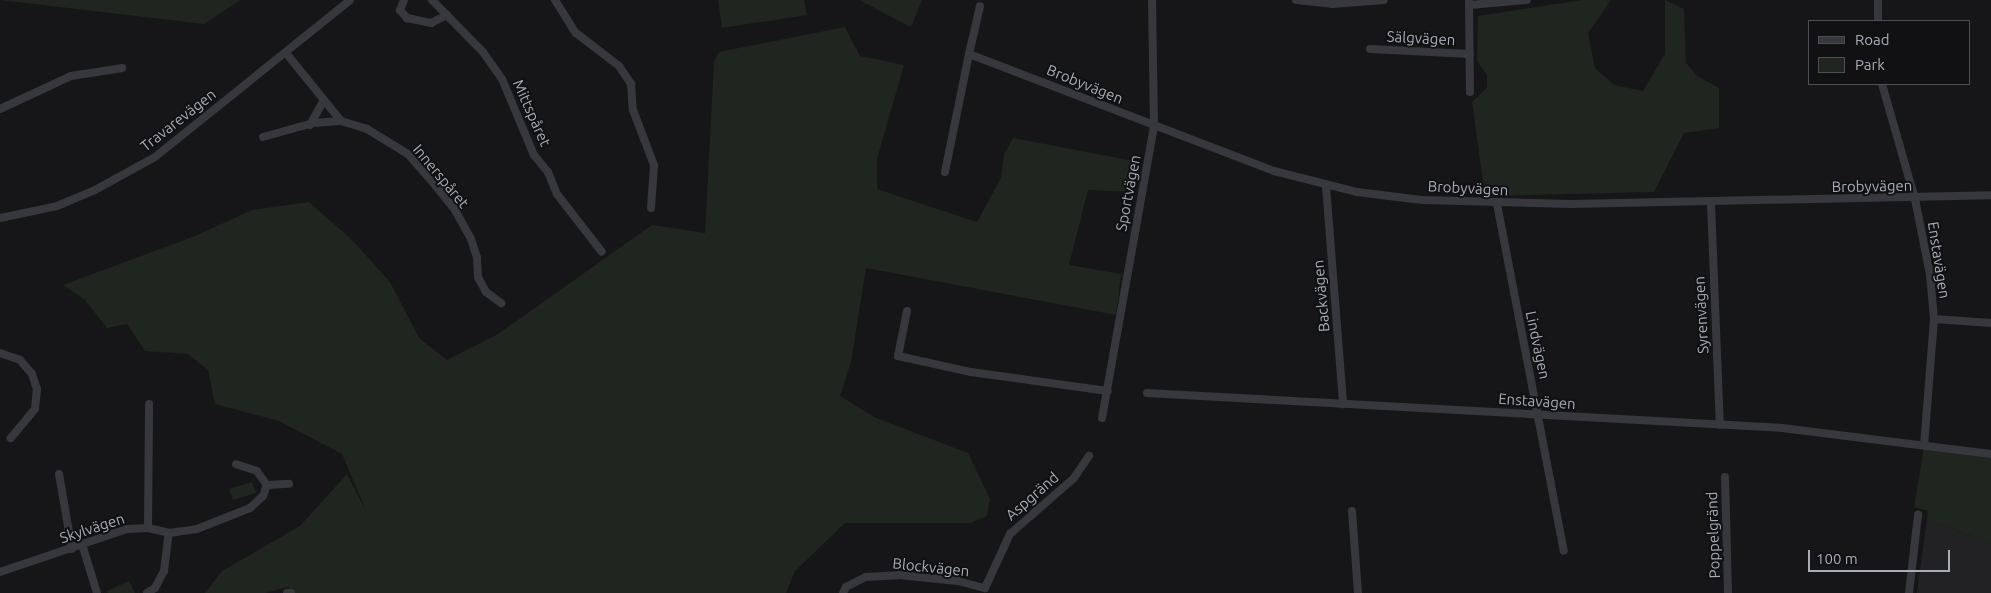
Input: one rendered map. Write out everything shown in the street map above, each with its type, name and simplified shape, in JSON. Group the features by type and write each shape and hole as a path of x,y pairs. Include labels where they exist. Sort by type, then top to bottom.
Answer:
{"street":[{"name":"Travarevägen","path":"0,217 57,206 126,174 155,157 350,0"},
{"path":"404,0 400,10 407,18 431,23 447,15"},
{"name":"Mittspåret","path":"432,0 483,52 502,79 534,155 548,172 557,194 602,252"},
{"path":"555,0 576,33 619,66 631,84 633,110 654,165 651,208"},
{"name":"Sportvägen","path":"1102,418 1154,126 1152,0"},
{"path":"1296,0 1332,4 1384,0"},
{"name":"Sälgvägen","path":"1470,92 1470,2 1527,0"},
{"path":"1878,0 1878,20"},
{"path":"945,172 980,6"},
{"name":"Sälgvägen","path":"1370,49 1470,54"},
{"path":"286,53 323,102 341,121"},
{"name":"Brobyvägen","path":"969,54 1274,171 1326,186 1422,200 1497,204 1711,204 1915,199 1991,195"},
{"path":"0,109 70,76 122,68"},
{"name":"Enstavägen","path":"1882,85 1915,199 1930,275 1934,319 1924,446"},
{"path":"310,125 323,102"},
{"name":"Innerspåret","path":"263,137 310,125 341,121 368,129 408,154 455,210 471,239 477,258 478,277 486,292 500,303"},
{"name":"Backvägen","path":"1326,186 1343,404"},
{"name":"Lindvägen","path":"1497,204 1564,551"},
{"name":"Syrenvägen","path":"1711,204 1720,425"},
{"path":"907,312 898,356 971,372 1108,390"},
{"path":"1934,319 1991,323"},
{"path":"0,353 20,360 32,374 37,389 35,409 11,438"},
{"name":"Enstavägen","path":"1147,393 1782,428 1991,454"},
{"path":"148,528 149,404"},
{"name":"Aspgränd","path":"986,590 1010,534 1074,478 1089,456"},
{"path":"236,464 257,471 267,484 289,484"},
{"path":"59,474 72,549"},
{"name":"Poppelgränd","path":"1725,477 1728,593"},
{"name":"Skylvägen","path":"0,572 127,529 148,528 169,533 197,528 250,508 263,496 267,484"},
{"path":"1352,511 1358,593"},
{"path":"1909,593 1918,515"},
{"path":"147,593 155,588 164,571 169,533"},
{"path":"82,544 97,593"},
{"name":"Blockvägen","path":"843,593 846,587 866,577 899,575 958,580 986,590"}],"shaded area":[{"path":"1927,519 1991,543 1991,593 1917,593"}],"green space":[{"path":"0,0 240,0 204,24"},
{"path":"718,0 804,0 807,15 722,28"},
{"path":"859,0 922,0 911,27"},
{"path":"1582,0 1611,0 1588,33 1595,68 1614,85 1643,91 1665,54 1665,0 1684,9 1686,63 1697,76 1719,88 1719,128 1684,133 1654,192 1485,196 1472,102 1487,88 1487,75 1477,61 1478,16"},
{"path":"845,27 860,56 904,65 877,159 877,189 977,222 1001,178 1004,154 1013,138 1139,162 1133,192 1088,190 1069,265 1121,274 1116,315 866,268 851,362 840,396 876,418 968,453 990,499 987,516 971,523 845,523 795,571 786,593 294,593 288,587 265,593 205,593 222,571 300,526 347,474 367,513 342,454 279,421 215,404 208,370 188,354 145,351 127,324 107,328 85,300 63,285 195,236 252,210 309,202 352,240 390,282 419,338 447,360 498,334 652,225 705,233 714,62 719,52"},
{"path":"1924,447 1991,458 1991,543 1927,519 1928,511 1914,507"},
{"path":"252,482 256,493 233,500 229,489"},
{"path":"129,581 135,593 108,593 107,591"}]}
